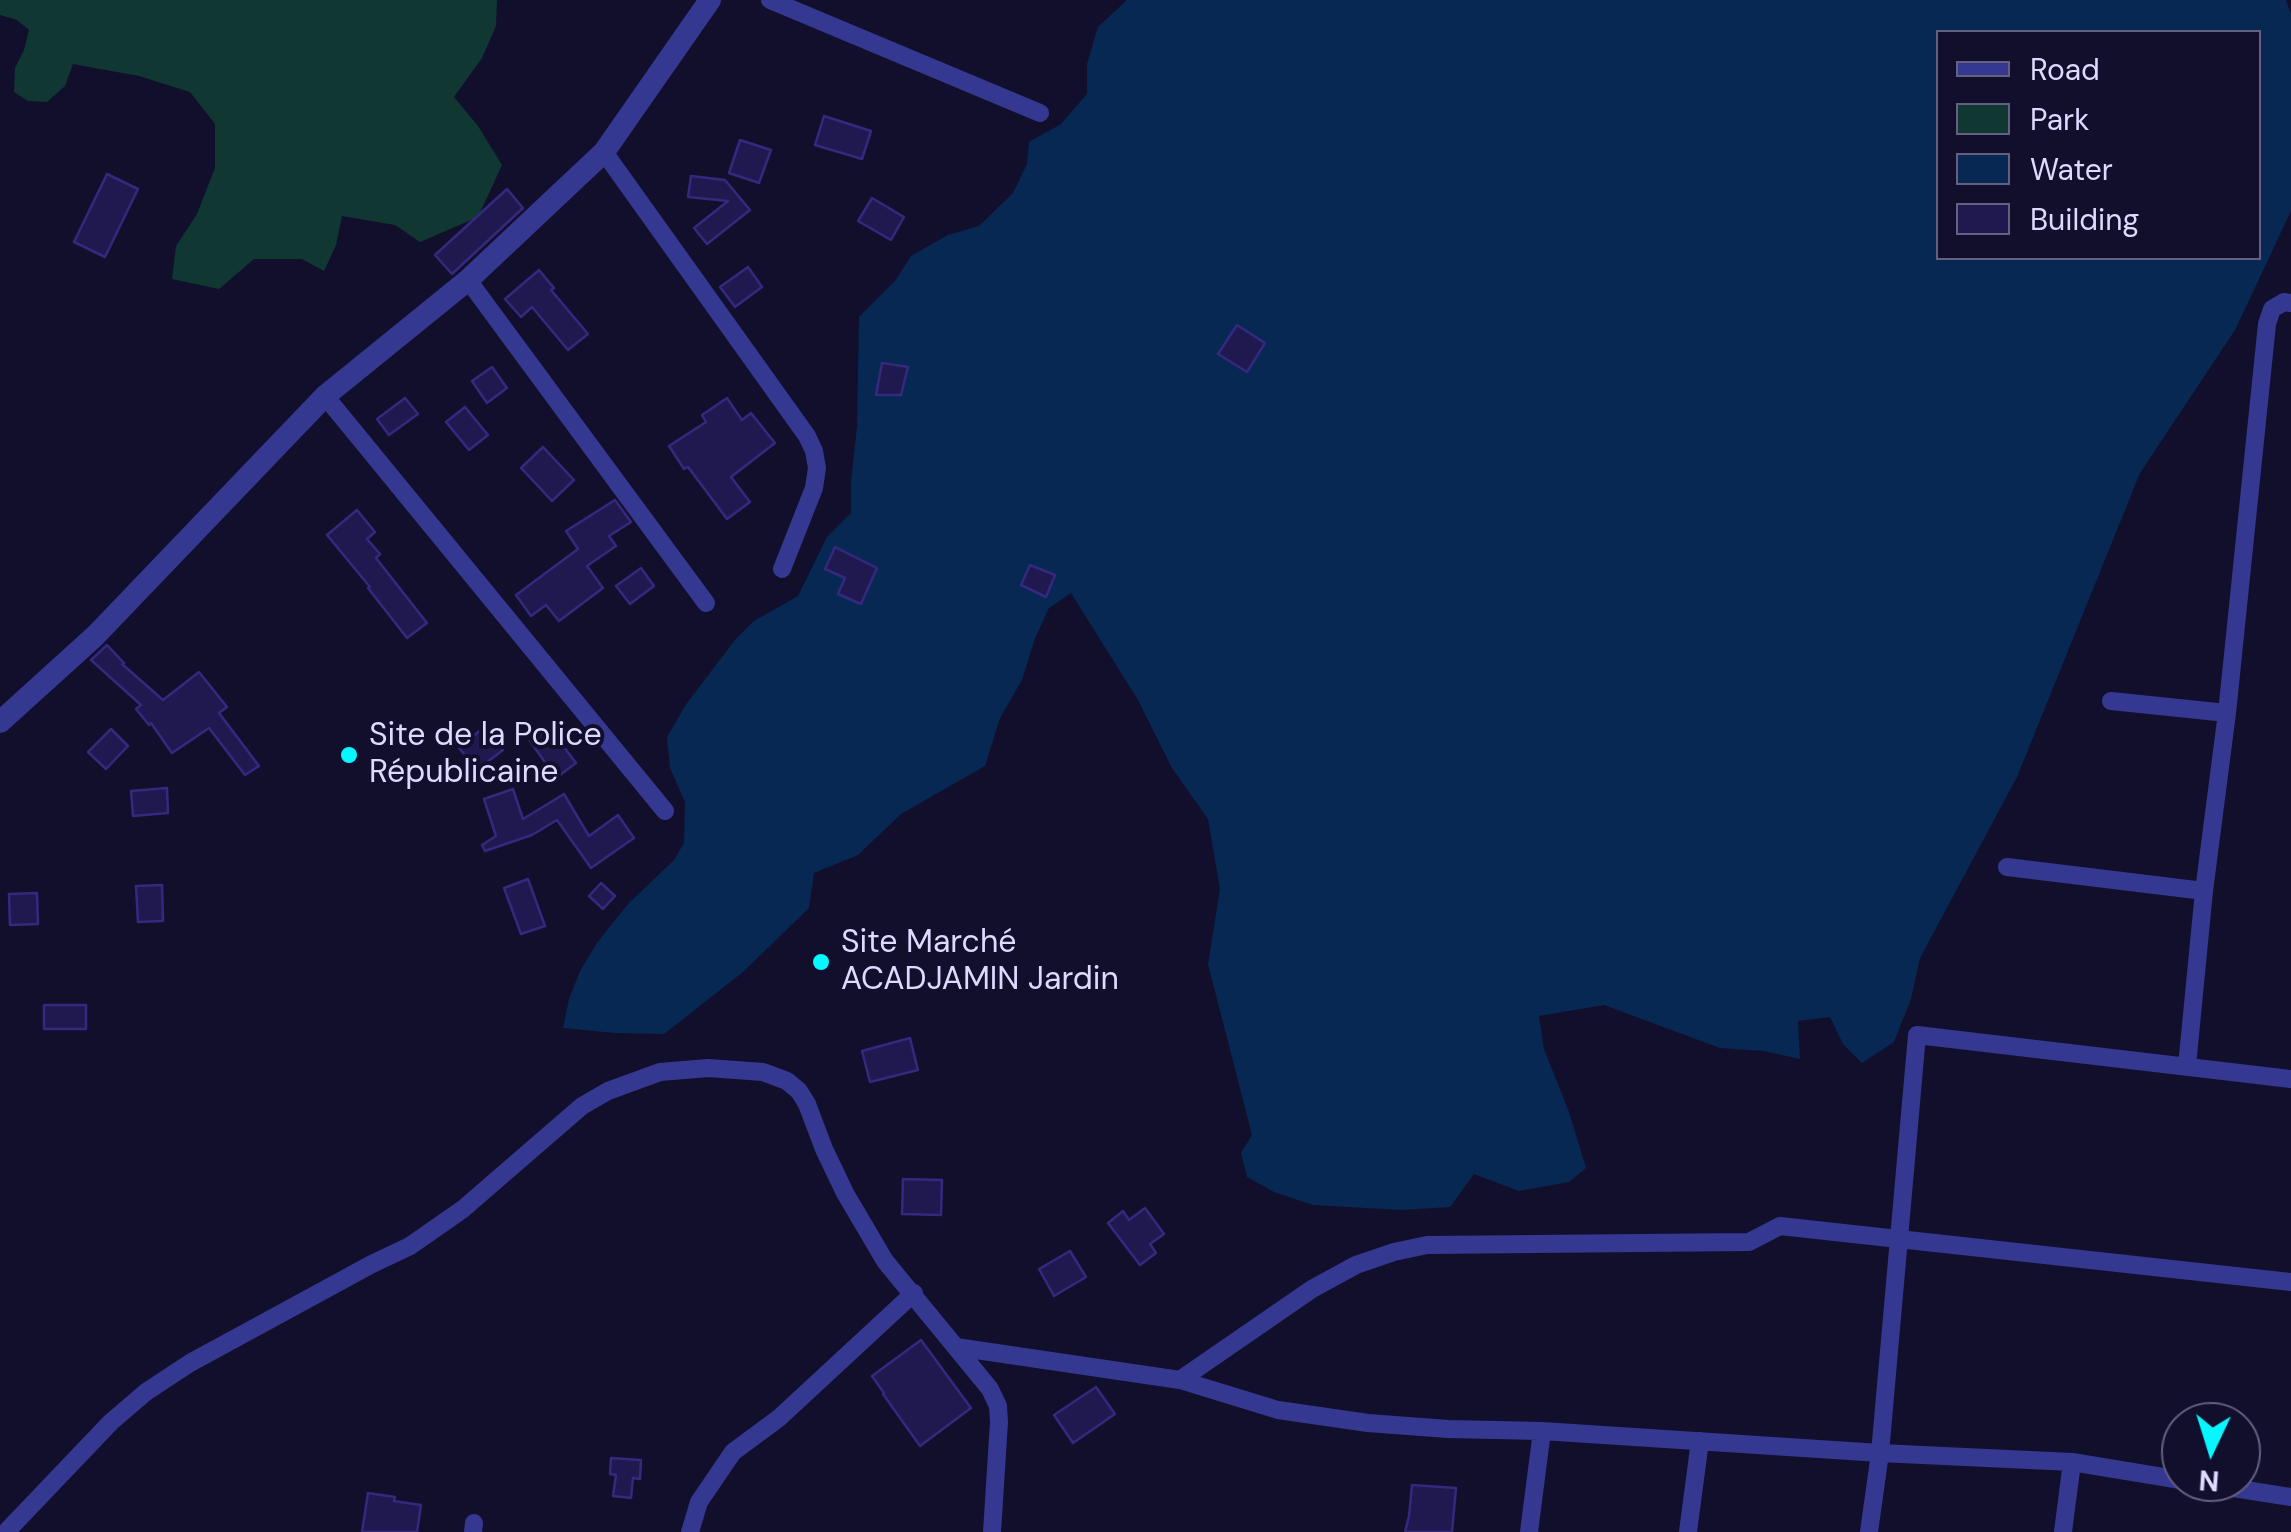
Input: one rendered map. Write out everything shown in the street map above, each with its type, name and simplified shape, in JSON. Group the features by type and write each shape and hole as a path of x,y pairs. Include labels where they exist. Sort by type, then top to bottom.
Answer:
{"street":[{"path":"0,722 95,636 325,396 468,280 604,152 710,0"},
{"path":"770,0 1040,112"},
{"path":"604,152 814,450 814,488 782,569"},
{"path":"468,280 706,603"},
{"path":"2186,1066 2267,324 2272,309 2284,302 2291,303"},
{"path":"325,396 665,811"},
{"path":"2111,701 2227,713"},
{"path":"2007,868 2204,891"},
{"path":"1869,1532 1880,1453 1917,1035 2291,1078"},
{"path":"6,1532 111,1422 146,1392 241,1334 410,1246 463,1209 582,1106 608,1091 660,1072 708,1068 762,1072 787,1081 799,1091 845,1193 885,1261 990,1389 998,1406 992,1532"},
{"path":"1180,1380 1326,1281 1394,1252 1428,1245 1749,1242 1780,1226 2291,1282"},
{"path":"690,1532 700,1502 733,1452 770,1426 914,1293"},
{"path":"956,1347 1180,1380 1278,1410 1416,1427 2072,1462 2161,1477"},
{"path":"1529,1532 1542,1431"},
{"path":"1688,1532 1700,1441"},
{"path":"2063,1532 2072,1462"},
{"path":"2261,1492 2291,1497"}],"green space":[{"path":"0,0 497,0 496,26 482,58 454,97 502,165 478,217 420,242 395,225 342,216 336,245 324,271 302,259 254,259 219,289 172,279 176,246 197,214 215,168 215,124 190,92 139,76 73,64 65,86 47,102 28,101 14,92 15,68 29,30 17,20 0,15"}],"water":[{"path":"1127,0 2286,0 2291,14 2291,211 2235,330 2140,473 2017,777 1920,958 1911,999 1894,1042 1862,1063 1843,1044 1830,1017 1798,1021 1800,1059 1764,1051 1720,1048 1604,1005 1539,1016 1544,1049 1586,1168 1569,1182 1519,1191 1474,1174 1450,1207 1401,1210 1313,1205 1274,1192 1247,1177 1241,1153 1252,1135 1208,964 1220,889 1208,819 1172,768 1138,700 1071,593 1049,608 1022,680 1000,718 985,766 901,814 858,855 814,873 809,908 743,972 664,1034 563,1028 580,971 597,943 628,904 674,860 684,843 685,802 670,768 667,737 687,703 735,640 754,621 798,596 827,537 851,513 859,317 895,281 911,256 948,235 979,226 1013,193 1027,164 1029,142 1061,124 1087,94 1087,64 1098,27"}],"building":[{"path":"824,116 871,131 862,159 815,145"},
{"path":"740,140 771,150 759,183 729,173"},
{"path":"107,174 138,189 105,257 74,242"},
{"path":"691,176 725,180 750,210 707,244 694,228 728,201 688,197"},
{"path":"507,189 523,208 452,274 435,255"},
{"path":"872,198 904,217 891,240 858,221"},
{"path":"748,267 762,287 735,307 720,287"},
{"path":"539,270 588,334 568,350 532,307 521,317 505,299"},
{"path":"1237,325 1265,343 1247,372 1218,354"},
{"path":"882,363 908,367 901,395 876,395"},
{"path":"492,367 507,388 487,403 472,381"},
{"path":"405,398 418,414 389,435 377,419"},
{"path":"727,398 742,420 751,413 775,443 731,477 750,502 727,519 669,446 706,422 702,415"},
{"path":"465,407 488,435 469,450 446,422"},
{"path":"543,447 574,480 552,501 521,468"},
{"path":"615,500 631,522 609,536 616,546 587,566 603,588 559,621 546,605 531,616 516,595 578,549 566,531"},
{"path":"357,510 375,532 367,539 380,554 376,558 427,623 407,638 327,535"},
{"path":"835,547 877,568 861,604 838,594 845,578 825,569"},
{"path":"1030,565 1055,575 1046,597 1021,585"},
{"path":"641,568 654,586 630,604 616,586"},
{"path":"107,645 122,664 163,700 199,672 227,707 219,713 259,766 245,775 209,728 172,753 136,709 141,705 91,660"},
{"path":"484,727 503,750 477,770 459,748"},
{"path":"549,727 576,763 556,778 530,741"},
{"path":"111,729 128,746 106,769 88,752"},
{"path":"167,788 168,813 133,816 131,791"},
{"path":"513,789 523,819 564,794 589,836 618,815 634,838 591,868 557,820 532,835 485,851 482,845 496,836 484,799"},
{"path":"528,879 545,926 521,934 504,888"},
{"path":"601,883 615,896 603,909 589,896"},
{"path":"162,885 163,921 138,922 136,886"},
{"path":"37,893 38,924 10,925 9,894"},
{"path":"44,1005 86,1005 86,1029 44,1029"},
{"path":"910,1038 918,1070 870,1082 862,1051"},
{"path":"903,1179 942,1180 941,1215 902,1214"},
{"path":"1145,1208 1164,1234 1150,1244 1156,1253 1140,1265 1108,1223 1123,1211 1129,1220"},
{"path":"1070,1251 1086,1277 1054,1296 1039,1269"},
{"path":"921,1340 971,1408 920,1446 872,1376"},
{"path":"1096,1387 1115,1414 1073,1443 1054,1415"},
{"path":"611,1458 641,1460 640,1479 633,1478 631,1498 613,1496 616,1475 610,1474"},
{"path":"1412,1485 1456,1488 1452,1532 1405,1532"},
{"path":"368,1493 421,1505 417,1532 362,1532"}],"place":[{"name":"Site de la Police Républicaine","path":"349,755"},
{"name":"Site Marché ACADJAMIN Jardin","path":"821,962"}]}
